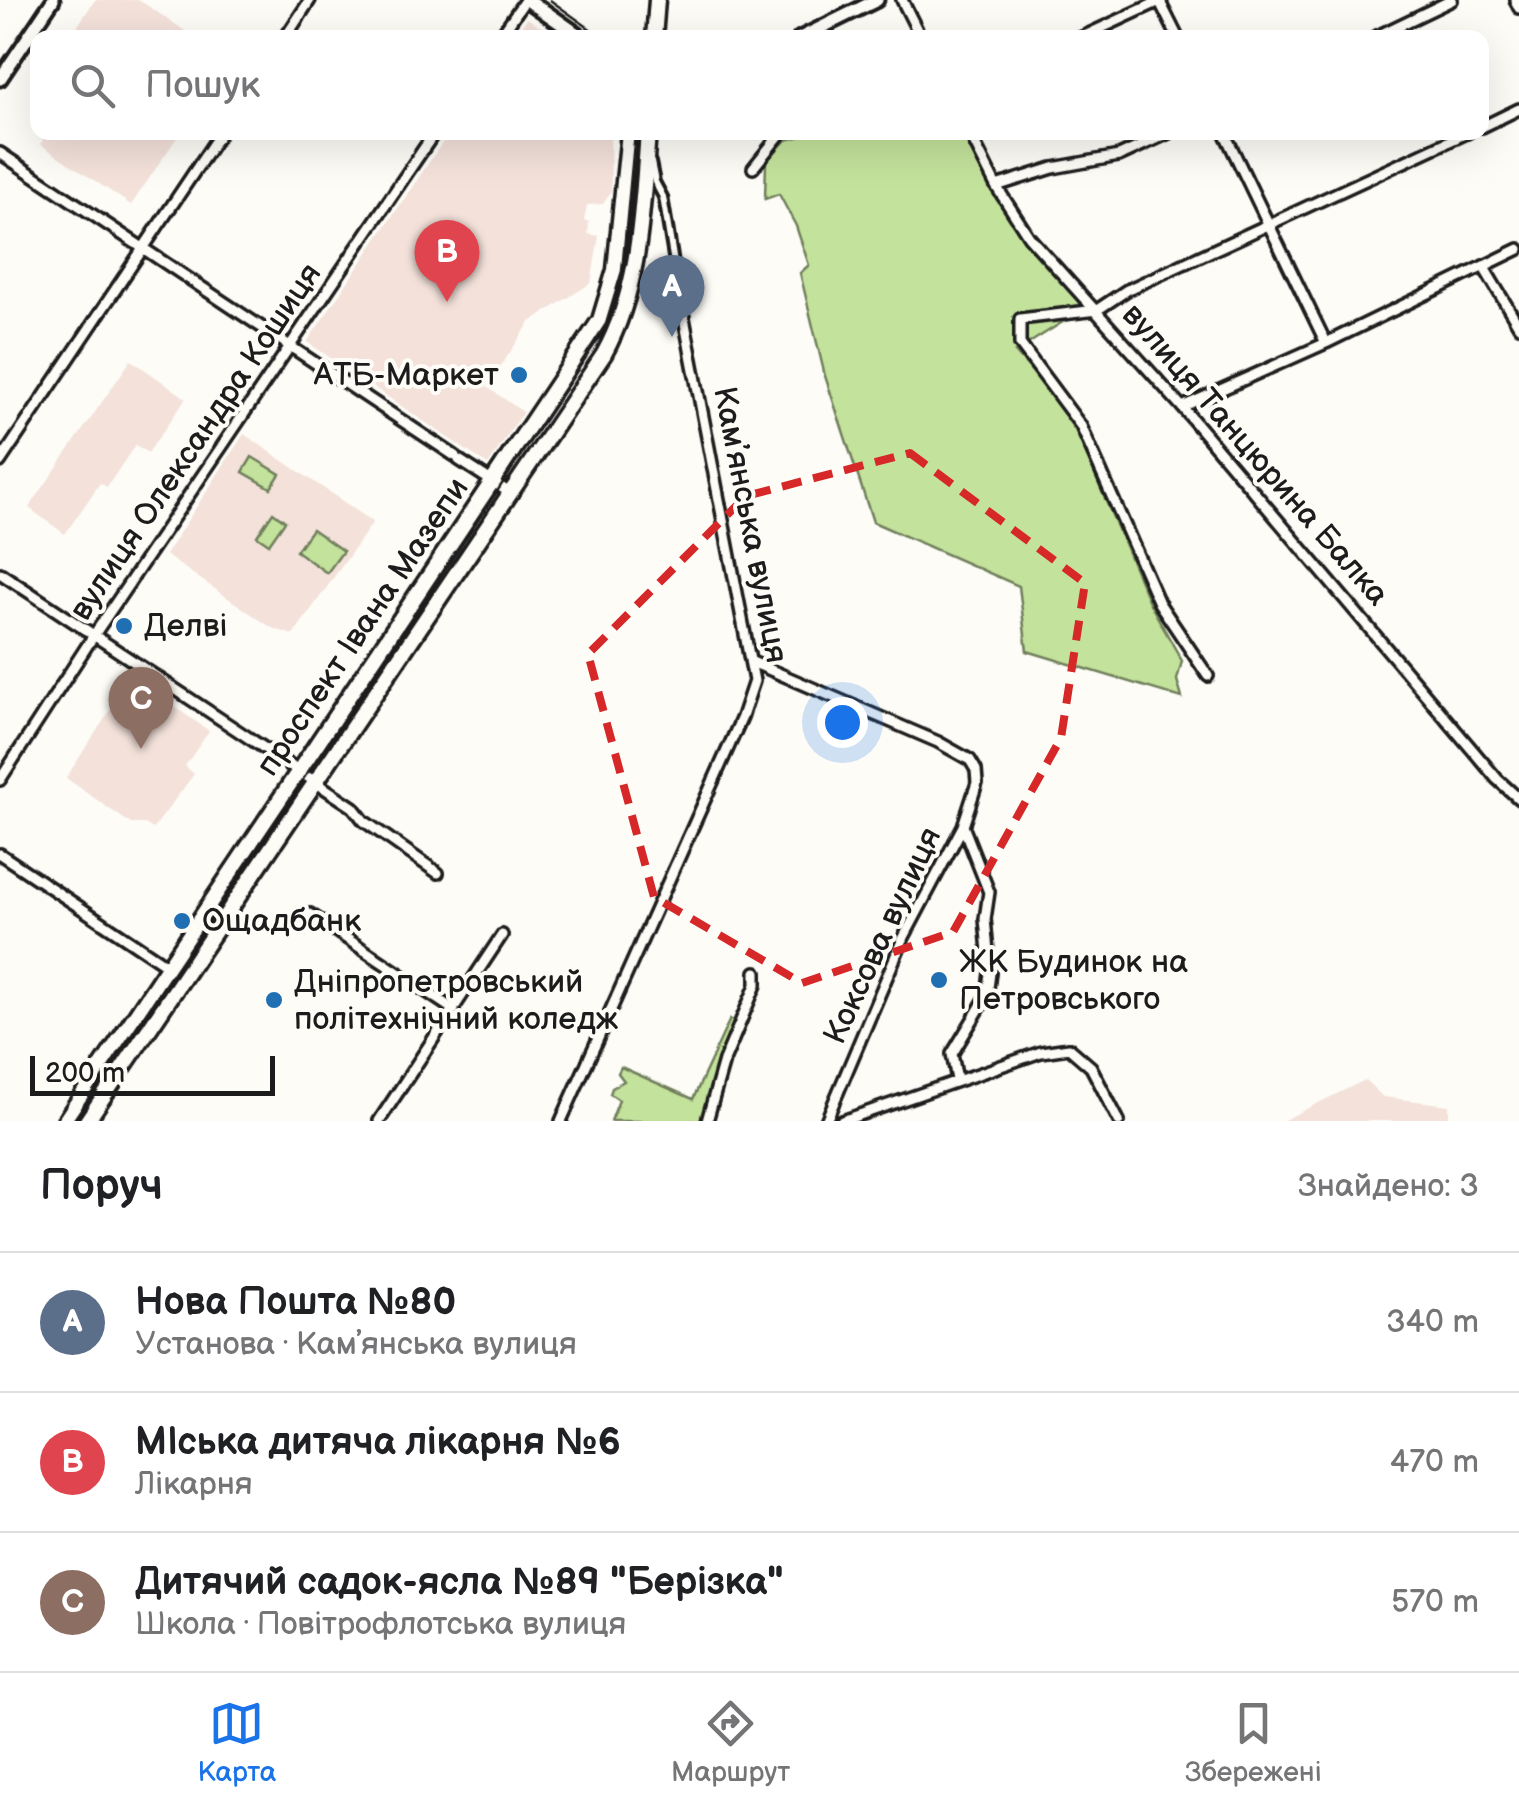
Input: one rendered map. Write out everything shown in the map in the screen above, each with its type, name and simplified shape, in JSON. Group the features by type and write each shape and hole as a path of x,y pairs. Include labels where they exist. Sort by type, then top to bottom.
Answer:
{"highway":[{"path":"653,30 657,0"},
{"name":"проспект Івана Мазепи","path":"65,1121 600,320 615,270 628,140"},
{"name":"проспект Івана Мазепи","path":"87,1121 604,354 622,317 634,272 647,140"}],"main road":[{"path":"526,0 570,30"}],"street":[{"path":"33,30 53,0"},
{"path":"290,30 310,0"},
{"path":"505,30 526,0"},
{"path":"816,30 877,0"},
{"path":"902,0 917,30"},
{"path":"1097,30 1160,0 1174,30"},
{"path":"1390,30 1452,0"},
{"path":"1515,0 1519,8"},
{"path":"0,79 30,34"},
{"path":"1489,124 1519,109"},
{"path":"0,462 217,140"},
{"name":"вулиця Олександра Кошиця","path":"0,780 430,140"},
{"name":"Камʼянська вулиця","path":"561,1121 753,691 752,662 663,197 655,182 647,140"},
{"path":"754,168 776,140"},
{"name":"вулиця Танцюрина Балка","path":"973,140 996,186 1029,237 1182,407 1497,779 1519,800"},
{"path":"996,186 1053,168 1118,156 1153,140"},
{"path":"1228,140 1326,342"},
{"path":"1208,676 1159,603 1081,426 1020,344 1020,319 1097,310 1128,290 1452,140"},
{"path":"0,153 510,494"},
{"path":"1182,407 1519,249"},
{"path":"1483,266 1519,326"},
{"path":"0,573 354,806 364,821 438,873"},
{"name":"Коксова вулиця","path":"752,662 938,742 970,760 976,770 963,826 904,939 826,1121"},
{"path":"957,1080 952,1054 987,996 990,973 985,919 988,892 963,826"},
{"path":"0,854 169,967"},
{"path":"310,914 454,1010"},
{"path":"379,1121 502,935"},
{"path":"707,1121 724,1061 756,986 756,972"},
{"path":"842,1121 1041,1052 1069,1048 1091,1066 1119,1121"}],"highlighted area":[{"path":"910,453 1085,583 1061,738 953,932 802,983 654,897 588,654 746,496"}],"shaded area":[{"path":"95,0 139,0 184,30 75,30"},
{"path":"527,18 545,30 519,30"},
{"path":"43,140 175,140 131,205 40,144"},
{"path":"444,140 610,140 611,191 603,204 587,205 584,220 589,222 588,234 599,236 591,283 530,322 487,387 523,412 488,465 307,342"},
{"path":"131,360 186,398 148,453 135,445 107,487 100,483 65,534 29,508"},
{"path":"244,434 373,522 293,635 272,628 165,555"},
{"path":"166,701 209,731 185,766 194,774 153,829 145,824 131,824 66,778 113,706 147,728"},
{"path":"1365,1080 1383,1097 1449,1105 1449,1121 1282,1121"}],"green space":[{"path":"786,140 966,140 1025,240 1085,308 1015,352 1059,402 1074,426 1149,602 1182,661 1177,680 1182,698 1027,651 1019,586 873,522 825,376 800,273 809,265 796,226 779,194 765,199 766,162"},
{"path":"252,457 280,474 271,488 243,472"},
{"path":"273,512 285,521 269,544 257,536"},
{"path":"312,529 343,551 327,573 296,551"},
{"path":"730,1019 736,1023 710,1087 703,1121 611,1121 619,1100 610,1094 612,1088 624,1081 618,1073 621,1067 693,1099"}],"tram line":[{"path":"550,0 592,30"},
{"path":"73,1121 606,324 622,271 634,140"}],"place":[{"name":"МІська дитяча лікарня №6","path":"447,302"},
{"name":"Нова Пошта №80","path":"672,337"},
{"name":"АТБ-Маркет","path":"519,375"},
{"name":"Делві","path":"124,626"},
{"name":"Дитячий садок-ясла №89 \"Берізка\"","path":"141,749"},
{"name":"Ощадбанк","path":"182,921"},
{"name":"ЖК Будинок на Петровського","path":"939,980"},
{"name":"Дніпропетровський політехнічний коледж","path":"274,1000"}]}
